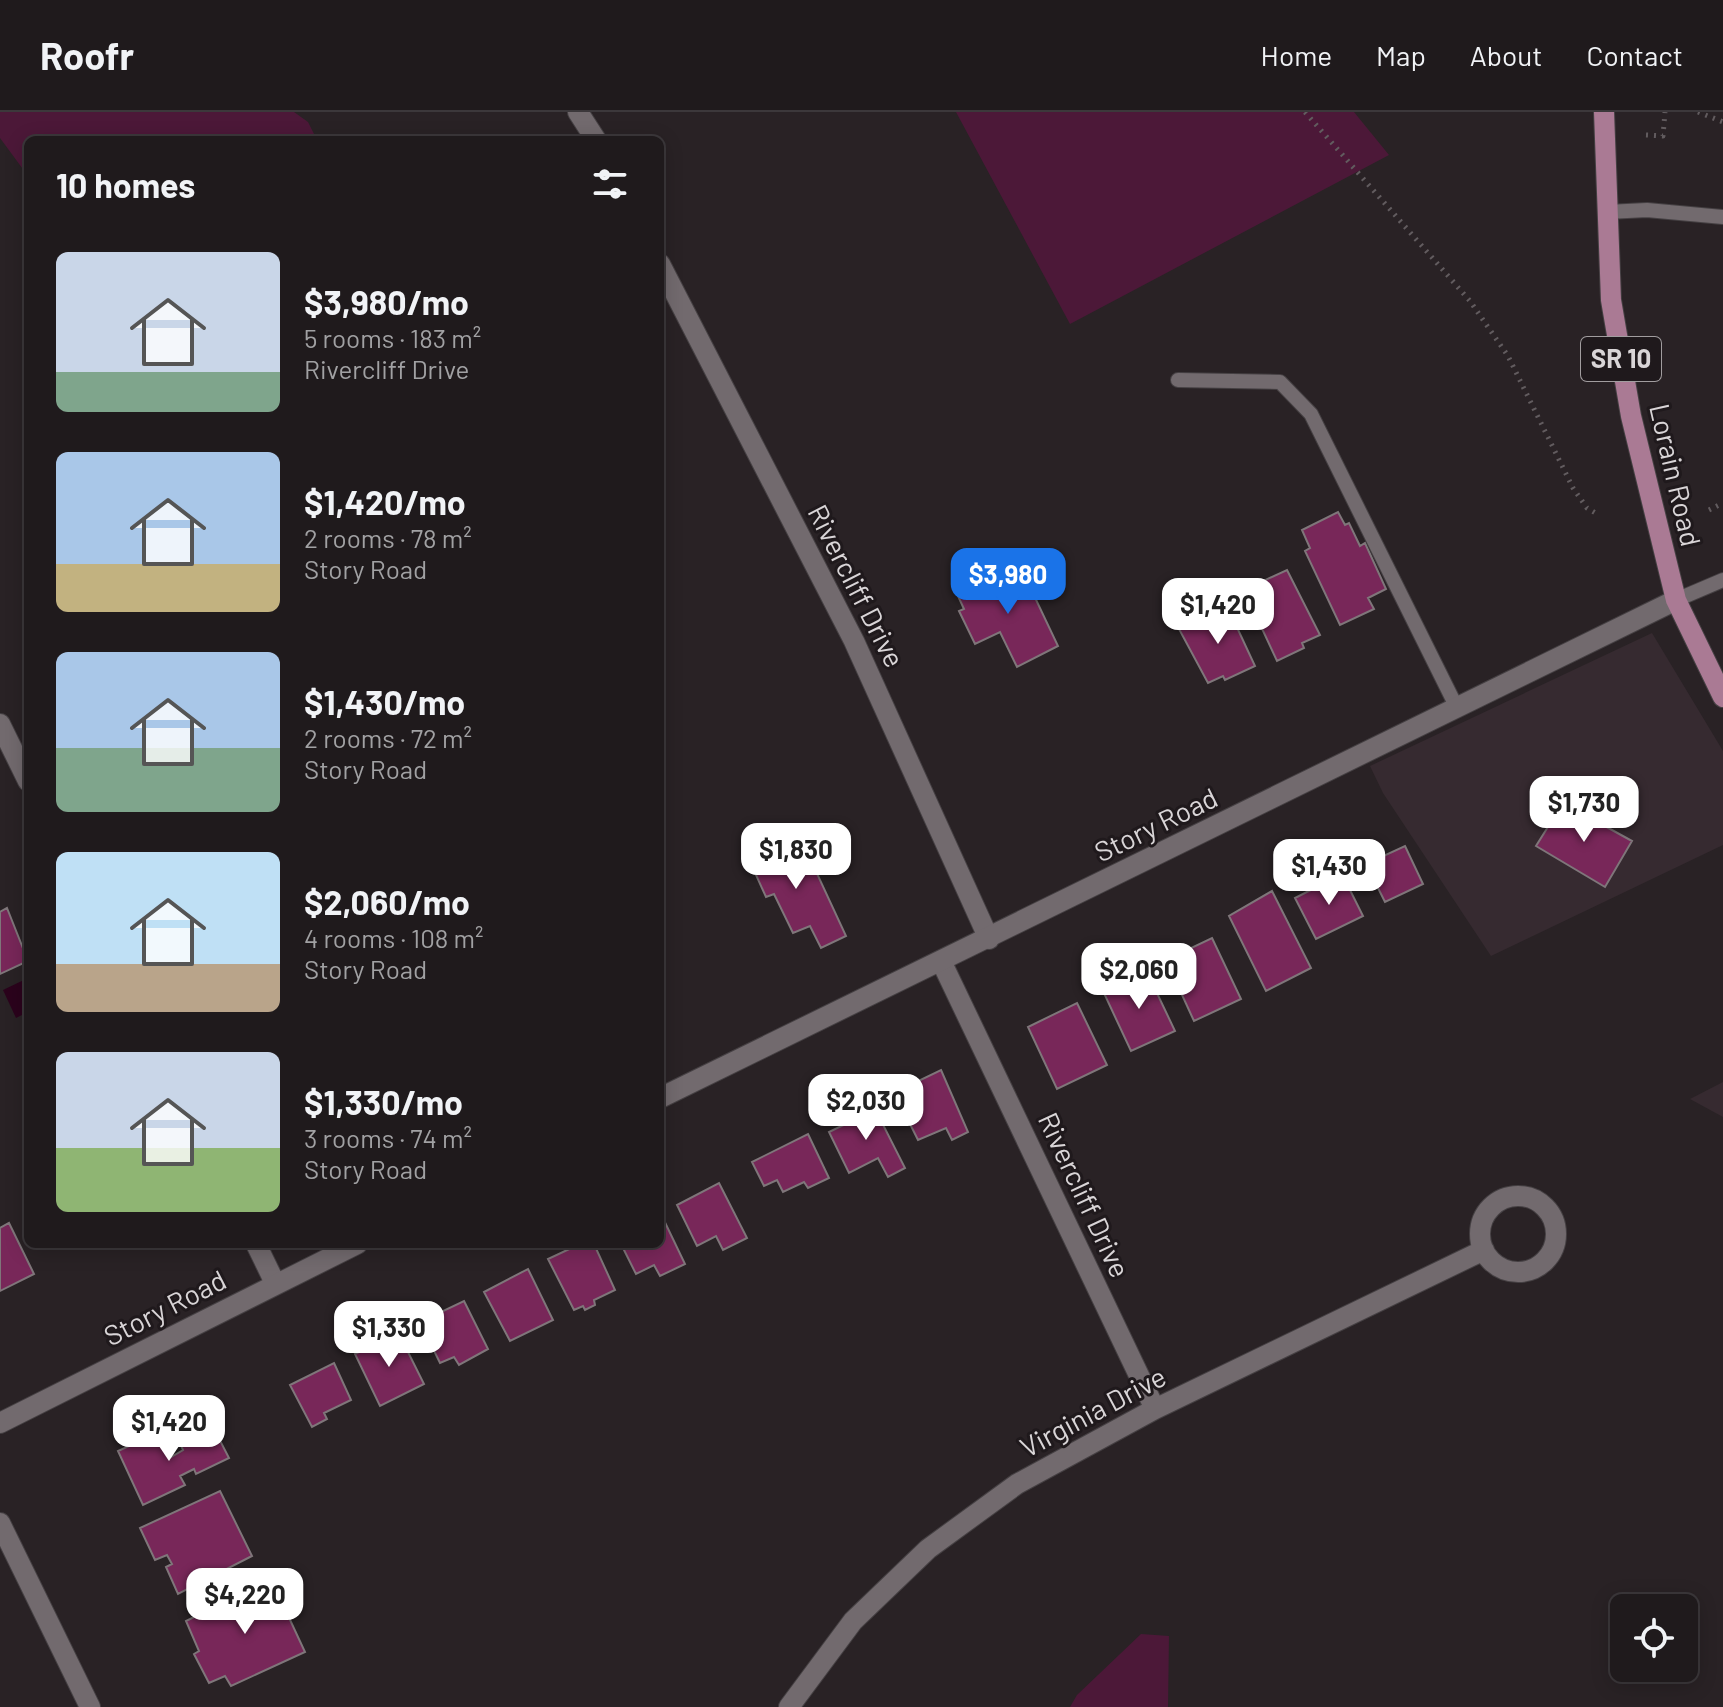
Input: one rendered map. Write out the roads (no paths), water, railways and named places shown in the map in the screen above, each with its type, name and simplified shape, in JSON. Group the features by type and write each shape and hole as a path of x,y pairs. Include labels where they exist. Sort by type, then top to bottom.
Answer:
{"main road":[{"name":"Lorain Road","path":"1604,112 1611,300 1621,358 1676,600 1723,697"}],"street":[{"path":"578,112 593,136"},
{"name":"Rivercliff Drive","path":"664,272 854,641 989,939"},
{"name":"Story Road","path":"664,1096 942,963 1676,600"},
{"path":"0,726 24,773"},
{"name":"Rivercliff Drive","path":"942,963 1155,1409"},
{"path":"258,1248 275,1283"},
{"name":"Story Road","path":"0,1423 349,1248"},
{"name":"Virginia Drive","path":"789,1707 853,1621 928,1549 1017,1484 1155,1409 1484,1250"},
{"path":"0,1523 90,1707"}],"lane":[{"path":"1607,212 1647,210 1723,217"},
{"path":"1178,380 1280,382 1296,395 1311,414 1457,708"},
{"path":"1676,600 1723,580"}]}
